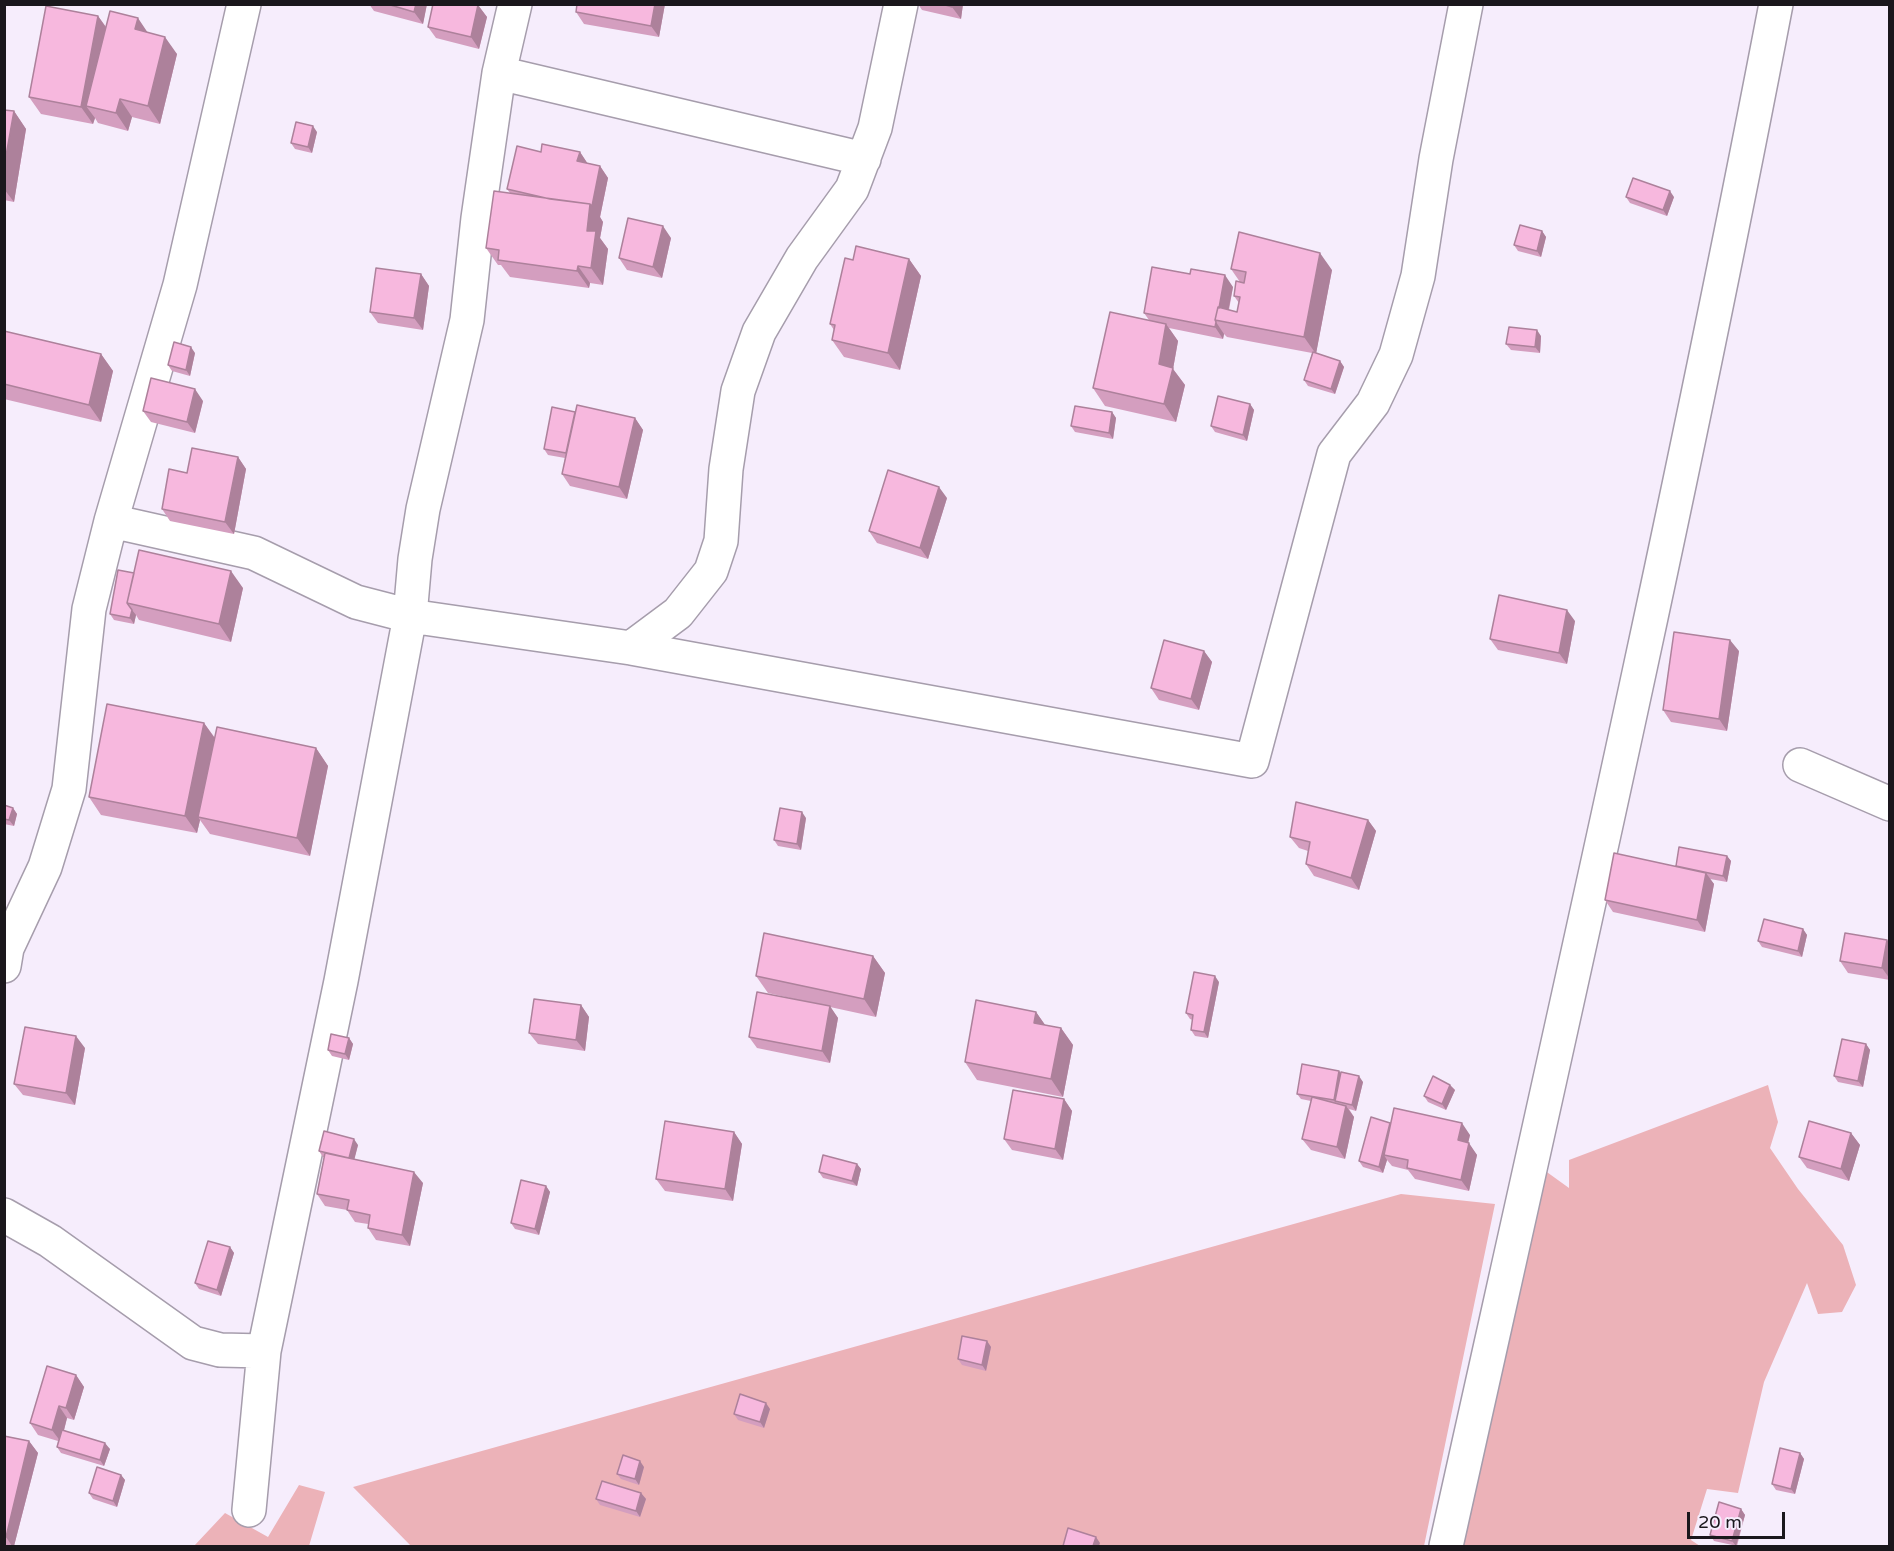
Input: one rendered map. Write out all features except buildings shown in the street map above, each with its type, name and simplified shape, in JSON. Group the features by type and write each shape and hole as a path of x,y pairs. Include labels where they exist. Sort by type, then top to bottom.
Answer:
{"street":[{"path":"4,966 7,948 45,867 69,789 89,609 111,521 180,285 244,4"},
{"path":"249,1510 264,1352 341,981 410,616 415,559 423,508 467,320 478,218 499,73 515,4"},
{"path":"631,648 678,613 711,571 722,541 726,469 738,391 759,332 802,258 852,189 875,128 901,4"},
{"path":"111,521 254,553 356,602 410,616 631,648 1252,760 1334,454 1372,403 1396,355 1418,276 1436,159 1466,4"},
{"path":"1446,1546 1649,632 1776,4"},
{"path":"499,73 864,159"},
{"path":"1800,765 1890,804"},
{"path":"4,1215 50,1241 193,1343 220,1350 264,1352"}],"shaded area":[{"path":"1768,1085 1778,1122 1770,1148 1798,1189 1843,1245 1856,1285 1842,1312 1818,1314 1807,1283 1764,1382 1738,1493 1707,1489 1691,1540 1700,1546 1444,1546 1526,1157 1569,1188 1569,1160"},
{"path":"1401,1194 1495,1204 1424,1546 411,1546 353,1487"},
{"path":"299,1485 325,1492 309,1546 194,1546 225,1513 268,1537"}]}
